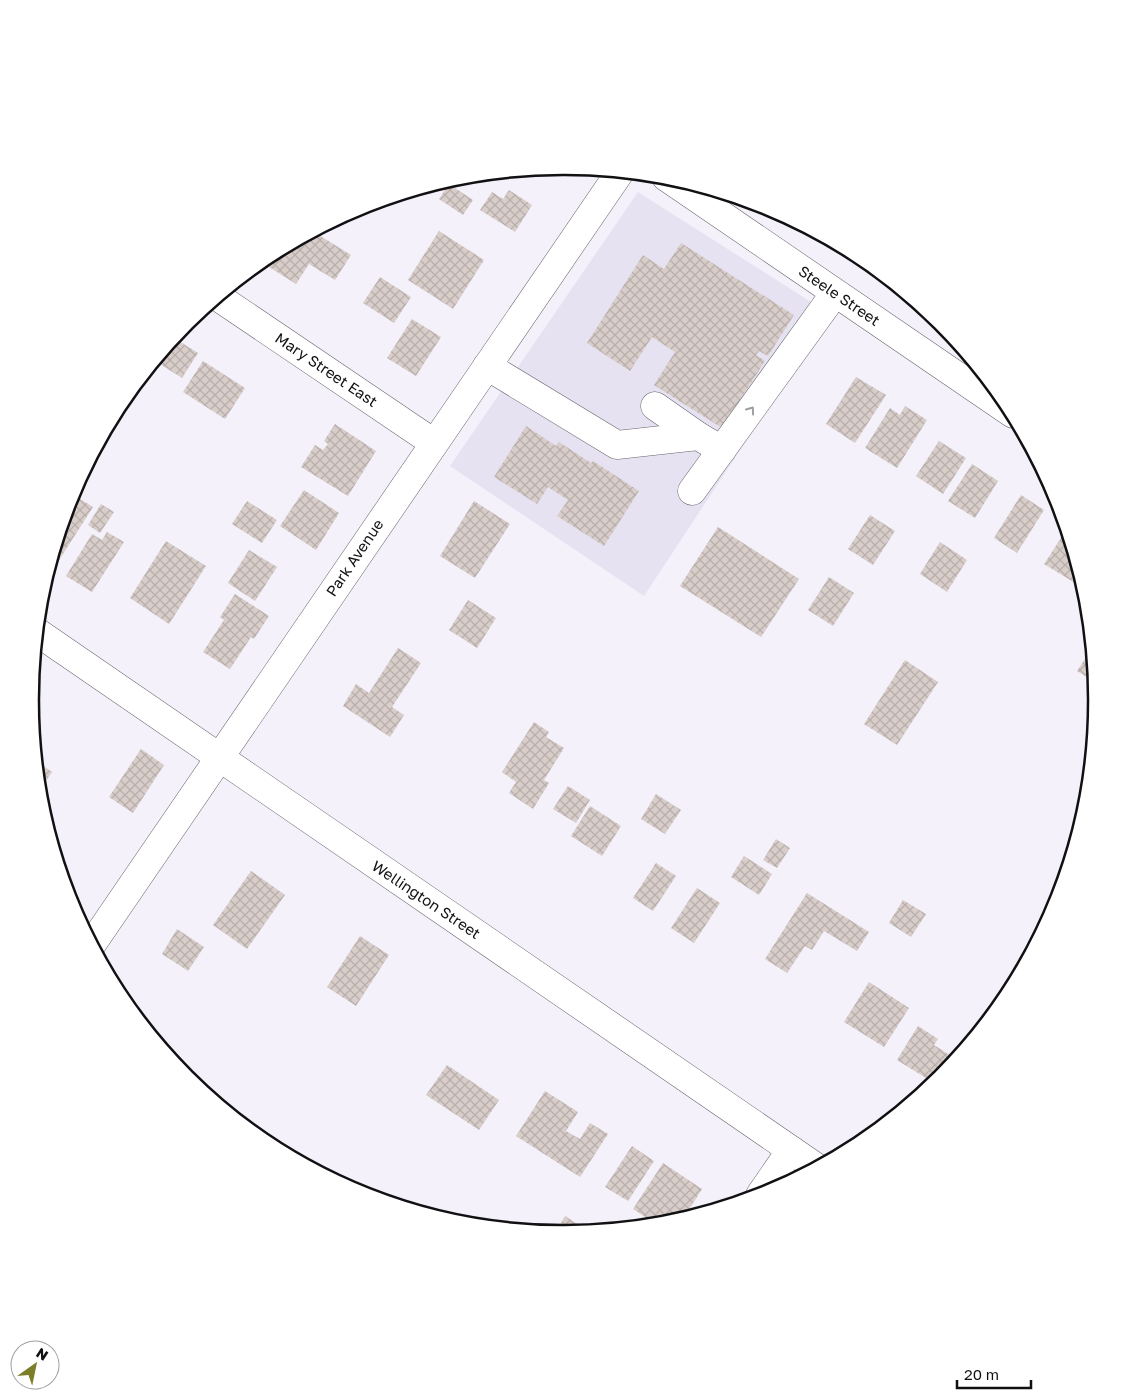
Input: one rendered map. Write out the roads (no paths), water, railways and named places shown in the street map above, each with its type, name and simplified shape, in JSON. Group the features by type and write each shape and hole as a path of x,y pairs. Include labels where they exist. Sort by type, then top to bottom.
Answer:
{"street":[{"name":"Park Avenue","path":"96,938 616,178"},
{"name":"Steele Street","path":"684,189 996,402"},
{"path":"692,491 835,292"},
{"name":"Mary Street East","path":"224,300 434,443"},
{"path":"487,366 617,445 698,436"},
{"path":"654,406 722,450"},
{"name":"Wellington Street","path":"43,636 810,1163"},
{"path":"768,1183 791,1150"}]}
